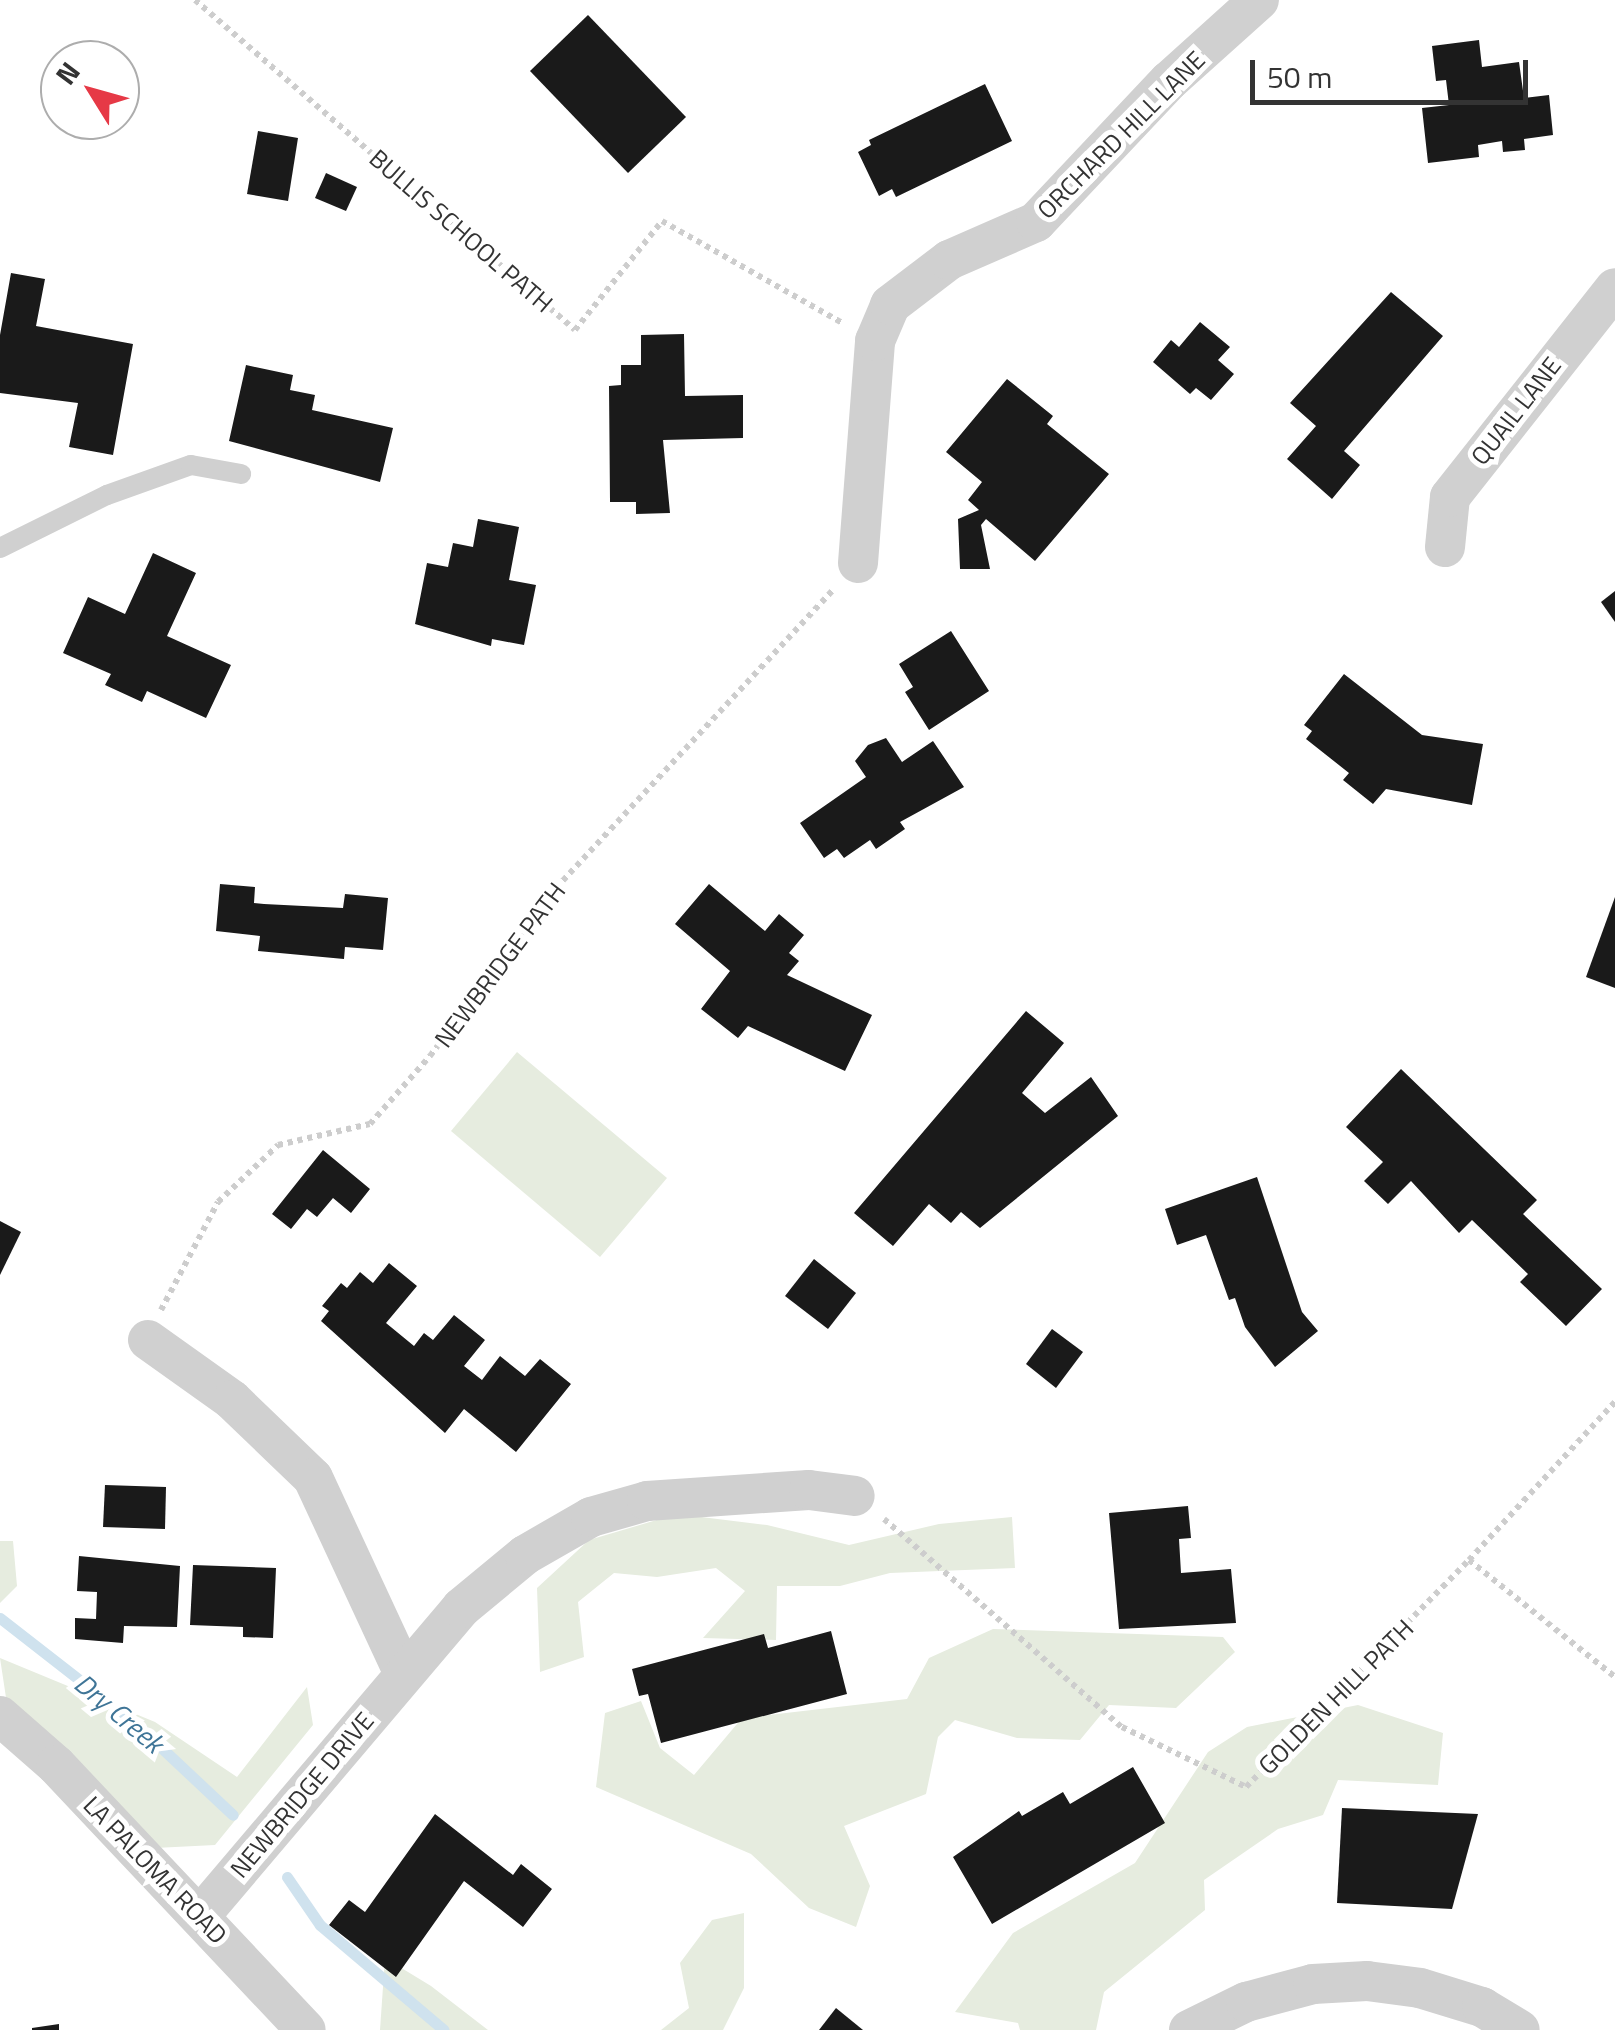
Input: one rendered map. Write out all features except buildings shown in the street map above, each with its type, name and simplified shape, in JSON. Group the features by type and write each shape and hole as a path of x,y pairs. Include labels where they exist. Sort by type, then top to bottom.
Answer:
{"street":[{"name":"ORCHARD HILL LANE","path":"858,563 874,342 890,305 949,260 1036,222 1169,81 1259,0"},
{"name":"QUAIL LANE","path":"1444,546 1450,497 1615,288"},
{"path":"148,1340 232,1400 313,1478 404,1674"},
{"name":"NEWBRIDGE DRIVE","path":"200,1916 461,1608 525,1555 591,1517 647,1500 808,1490 856,1496"},
{"name":"LA PALOMA ROAD","path":"0,1716 56,1765 306,2030"},
{"path":"1190,2030 1246,2002 1313,1984 1367,1980 1420,1988 1482,2007 1520,2030"}],"lane":[{"path":"0,548 107,495 191,465 240,474"}],"path":[{"name":"BULLIS SCHOOL PATH","path":"195,0 575,330 662,222 874,342"},
{"name":"NEWBRIDGE PATH","path":"148,1340 218,1202 278,1145 370,1124 430,1056 556,888 858,563"},
{"path":"1615,1402 1470,1560 1615,1678"},
{"name":"GOLDEN HILL PATH","path":"856,1496 1006,1620 1122,1727 1246,1787 1470,1560"}],"shaded area":[{"path":"517,1052 667,1178 600,1257 451,1131"},
{"path":"677,1514 767,1525 849,1545 939,1524 1012,1517 1015,1568 890,1573 840,1586 777,1586 776,1640 703,1638 745,1591 716,1568 657,1577 614,1573 578,1602 584,1657 540,1672 537,1588 589,1540"},
{"path":"0,1541 13,1541 17,1586 0,1603"},
{"path":"993,1629 1223,1637 1235,1652 1176,1708 1109,1705 1080,1740 1017,1738 955,1720 938,1737 926,1794 844,1826 870,1886 856,1927 809,1908 751,1854 596,1787 605,1713 641,1701 660,1748 694,1775 742,1718 907,1699 929,1658"},
{"path":"0,1658 155,1722 237,1777 307,1687 313,1725 215,1845 155,1848 10,1724"},
{"path":"1358,1705 1443,1733 1438,1785 1338,1780 1323,1815 1278,1829 1204,1880 1205,1910 1104,1992 1096,2030 1020,2030 1018,2023 955,2012 1013,1933 1135,1863 1208,1752 1247,1727"},
{"path":"744,1913 744,1988 723,2030 661,2030 689,2008 680,1963 712,1920"},
{"path":"385,1958 431,1986 488,2030 380,2030"}],"waterway":[{"name":"Dry Creek","path":"0,1618 135,1723 233,1815"},
{"name":"Dry Creek","path":"287,1877 320,1925 444,2030"}]}
